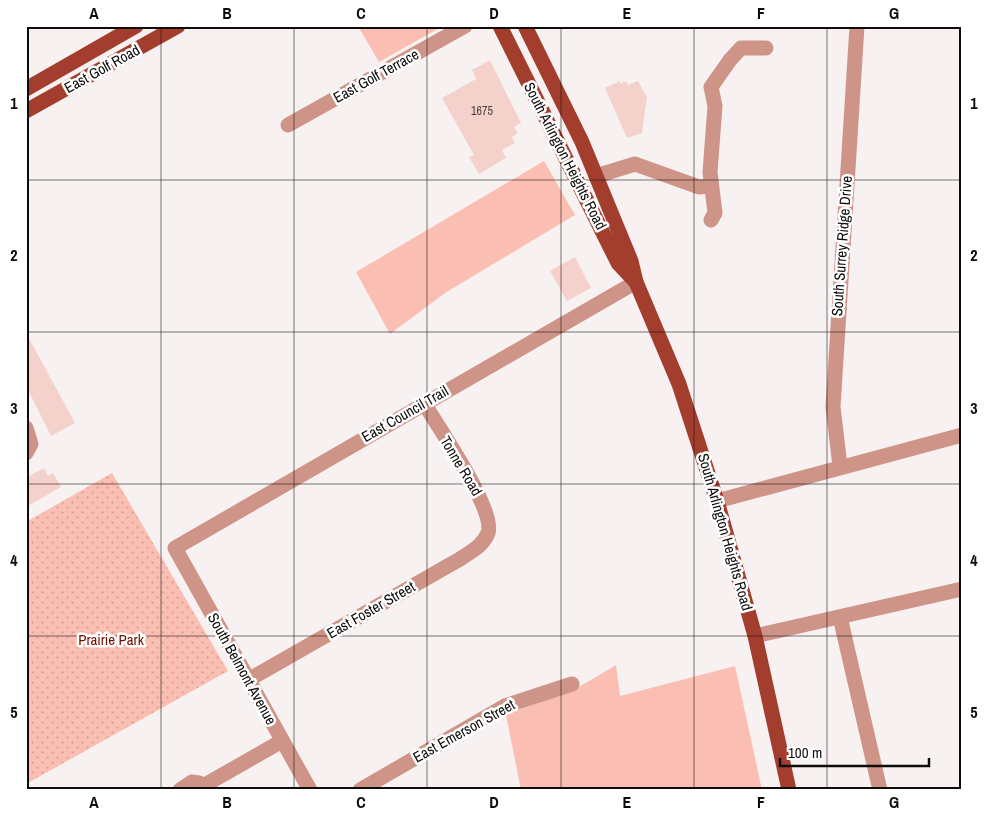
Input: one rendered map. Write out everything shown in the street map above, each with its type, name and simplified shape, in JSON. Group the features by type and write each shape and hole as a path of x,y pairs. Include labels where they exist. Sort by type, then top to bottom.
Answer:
{"main road":[{"name":"East Golf Road","path":"26,89 136,26"},
{"name":"East Golf Road","path":"26,112 178,26"},
{"name":"South Arlington Heights Road","path":"500,26 618,263 636,282"},
{"name":"South Arlington Heights Road","path":"525,26 580,138 631,261 636,282 679,384 717,501 755,636 789,790"}],"street":[{"name":"East Golf Terrace","path":"288,125 465,26"},
{"name":"South Surrey Ridge Drive","path":"840,466 833,407 834,381 857,26"},
{"path":"711,220 715,213 710,172 716,106 711,87 741,48 766,48"},
{"path":"596,176 635,164 699,187 711,186"},
{"name":"East Council Trail","path":"175,548 636,282"},
{"name":"Tonne Road","path":"424,403 482,500 489,522 488,532"},
{"path":"26,428 31,438 30,448 26,453"},
{"path":"717,501 840,466 962,435"},
{"name":"East Foster Street","path":"248,680 460,559 483,542 488,532"},
{"name":"South Belmont Avenue","path":"175,548 310,790"},
{"path":"755,636 962,589"},
{"path":"840,617 880,790"},
{"name":"East Emerson Street","path":"360,790 504,706 572,684"},
{"path":"180,790 192,782 205,788 282,741"}],"green space":[{"path":"358,26 443,26 379,62"},
{"path":"544,161 575,215 445,293 390,334 356,272"},
{"name":"Prairie Park","path":"112,473 228,671 26,784 26,522"},
{"path":"616,665 620,696 735,666 762,790 521,790 506,715 579,687"}],"building":[{"path":"490,60 521,123 514,127 518,133 512,137 515,143 502,150 506,158 479,174 469,157 474,155 442,98 476,79 472,70"},
{"path":"620,81 620,84 626,81 628,85 638,81 647,97 642,133 627,138 605,88"},
{"path":"575,257 591,288 567,301 550,271"},
{"path":"26,333 75,423 51,436 26,386"},
{"path":"44,468 48,476 53,473 61,487 26,507 26,478"}]}
